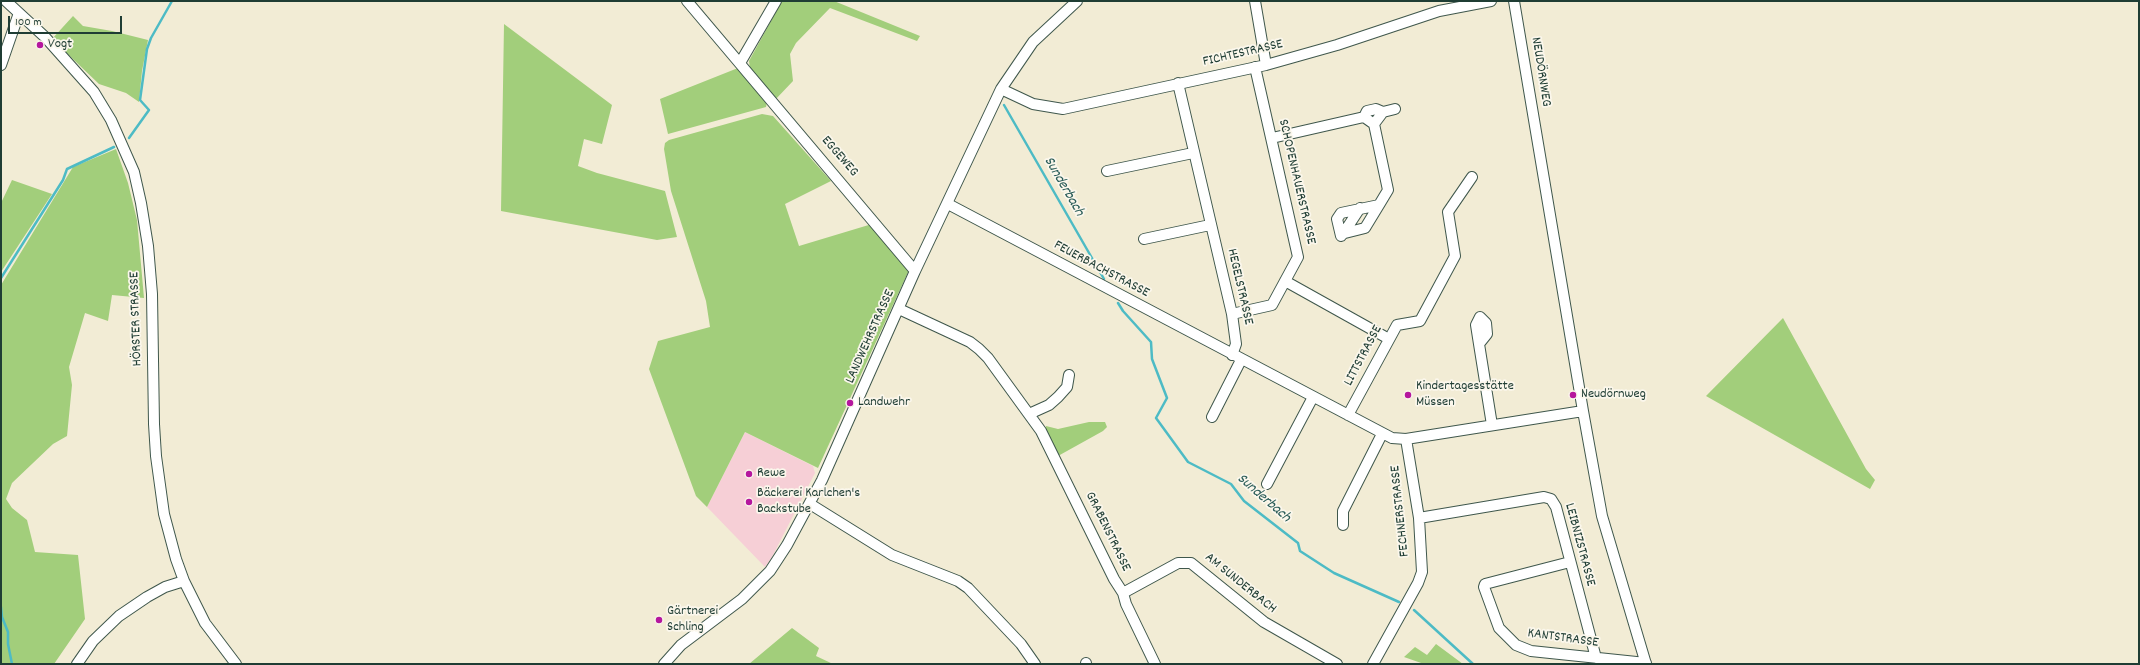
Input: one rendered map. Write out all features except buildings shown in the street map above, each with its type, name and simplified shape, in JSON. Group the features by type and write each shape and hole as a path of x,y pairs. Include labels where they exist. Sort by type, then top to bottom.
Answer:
{"street":[{"name":"HÖRSTER STRASSE","path":"6,1 70,64 94,92 111,120 134,172 148,246 152,294 154,424 160,490 170,539 184,581 205,623 236,664"},
{"name":"EGGEWEG","path":"688,1 915,270"},
{"path":"740,63 776,1"},
{"name":"LANDWEHRSTRASSE","path":"664,664 682,645 742,599 770,572 810,504 915,270 948,204 1001,88 1033,42 1078,1"},
{"path":"1255,1 1266,64"},
{"name":"FICHTESTRASSE","path":"1001,88 1034,104 1063,109 1255,67 1337,45 1438,6 1491,1"},
{"name":"NEUDÖRNWEG","path":"1514,1 1602,516 1646,664"},
{"path":"1,65 19,13"},
{"name":"SCHOPENHAUERSTRASSE","path":"1232,314 1272,305 1298,257 1255,67"},
{"name":"HEGELSTRASSE","path":"1178,83 1193,153 1232,314 1236,344 1232,355"},
{"path":"1364,117 1367,111 1376,109 1383,112 1395,109"},
{"path":"1374,124 1383,112"},
{"path":"1272,138 1364,117 1374,124 1388,190 1379,206 1364,228 1342,235 1337,220 1341,213 1357,212 1379,206"},
{"path":"1107,171 1193,153"},
{"name":"LITTSTRASSE","path":"1348,415 1397,325 1420,321 1455,256 1448,212 1472,177"},
{"name":"FEUERBACHSTRASSE","path":"948,204 1241,360 1392,438 1406,439 1583,411"},
{"path":"1357,212 1367,223"},
{"path":"1144,239 1210,225"},
{"path":"1285,281 1389,339"},
{"name":"GRABENSTRASSE","path":"898,309 970,342 979,349 988,358 1041,431 1114,579 1123,593 1126,604 1155,664"},
{"path":"1479,344 1492,425"},
{"path":"1212,417 1241,360"},
{"path":"1028,414 1049,405 1058,397 1067,387 1069,375"},
{"path":"1267,484 1313,396"},
{"path":"1343,525 1343,511 1382,434"},
{"name":"FECHNERSTRASSE","path":"1373,664 1418,583 1422,572 1419,518 1406,439"},
{"name":"LEIBNIZSTRASSE","path":"1419,518 1540,498 1549,498 1556,507 1596,658"},
{"path":"810,504 892,555 958,582 968,588 1021,644 1035,664"},
{"name":"KANTSTRASSE","path":"1570,562 1488,582 1484,587 1499,628 1516,645 1531,651 1646,664"},
{"name":"AM SUNDERBACH","path":"1123,593 1178,563 1191,563 1270,627 1337,664"},
{"path":"77,664 93,641 119,616 147,597 184,581"}],"shaded area":[{"path":"745,432 813,466 815,473 772,557 765,567 707,507"}],"green space":[{"path":"782,1 834,1 920,36 917,41 830,8 796,43 790,54 793,81 775,100 750,69 749,61"},
{"path":"73,16 83,26 112,31 148,40 142,71 139,102 126,93 99,84 52,39"},
{"path":"504,24 612,105 602,144 584,139 578,166 597,173 665,191 677,237 657,240 501,211"},
{"path":"738,68 767,102 766,107 668,134 660,99"},
{"path":"762,114 773,116 831,181 785,204 799,246 872,224 909,270 818,468 745,432 707,507 696,496 649,369 658,341 710,327 706,301 671,191 664,149 665,143 669,140"},
{"path":"116,149 128,183 137,220 144,298 112,295 108,321 85,313 69,367 72,385 67,436 53,444 12,483 6,499 12,508 27,520 35,552 78,555 85,619 54,664 1,664 1,285 73,167"},
{"path":"12,180 52,194 1,272 1,203"},
{"path":"1783,318 1866,469 1875,480 1870,489 1706,396"},
{"path":"1089,422 1105,422 1107,427 1103,431 1058,456 1045,434 1046,426 1058,429"},
{"path":"792,628 819,648 816,656 833,664 749,664"},
{"path":"1436,644 1463,664 1424,664 1404,657 1415,647 1427,655"}],"waterway":[{"path":"129,138 149,110 140,100 147,49 151,38 172,1"},
{"name":"Sunderbach","path":"1004,105 1104,279"},
{"path":"1,278 63,180 67,169 114,147"},
{"name":"Sunderbach","path":"1118,303 1123,311 1151,342 1152,359 1167,398 1156,418 1188,462 1231,484 1244,501 1298,543 1300,551 1334,573 1399,602"},
{"path":"1,607 2,617 8,632 8,644 12,664"},
{"name":"Sunderbach","path":"1414,610 1473,664"}],"place":[{"name":"Vogt","path":"40,45"},
{"name":"Kindertagesstätte Müssen","path":"1408,395"},
{"name":"Neudörnweg","path":"1573,395"},
{"name":"Landwehr","path":"850,403"},
{"name":"Rewe","path":"749,474"},
{"name":"Bäckerei Karlchen's Backstube","path":"749,502"},
{"name":"Gärtnerei Schling","path":"659,620"}]}
